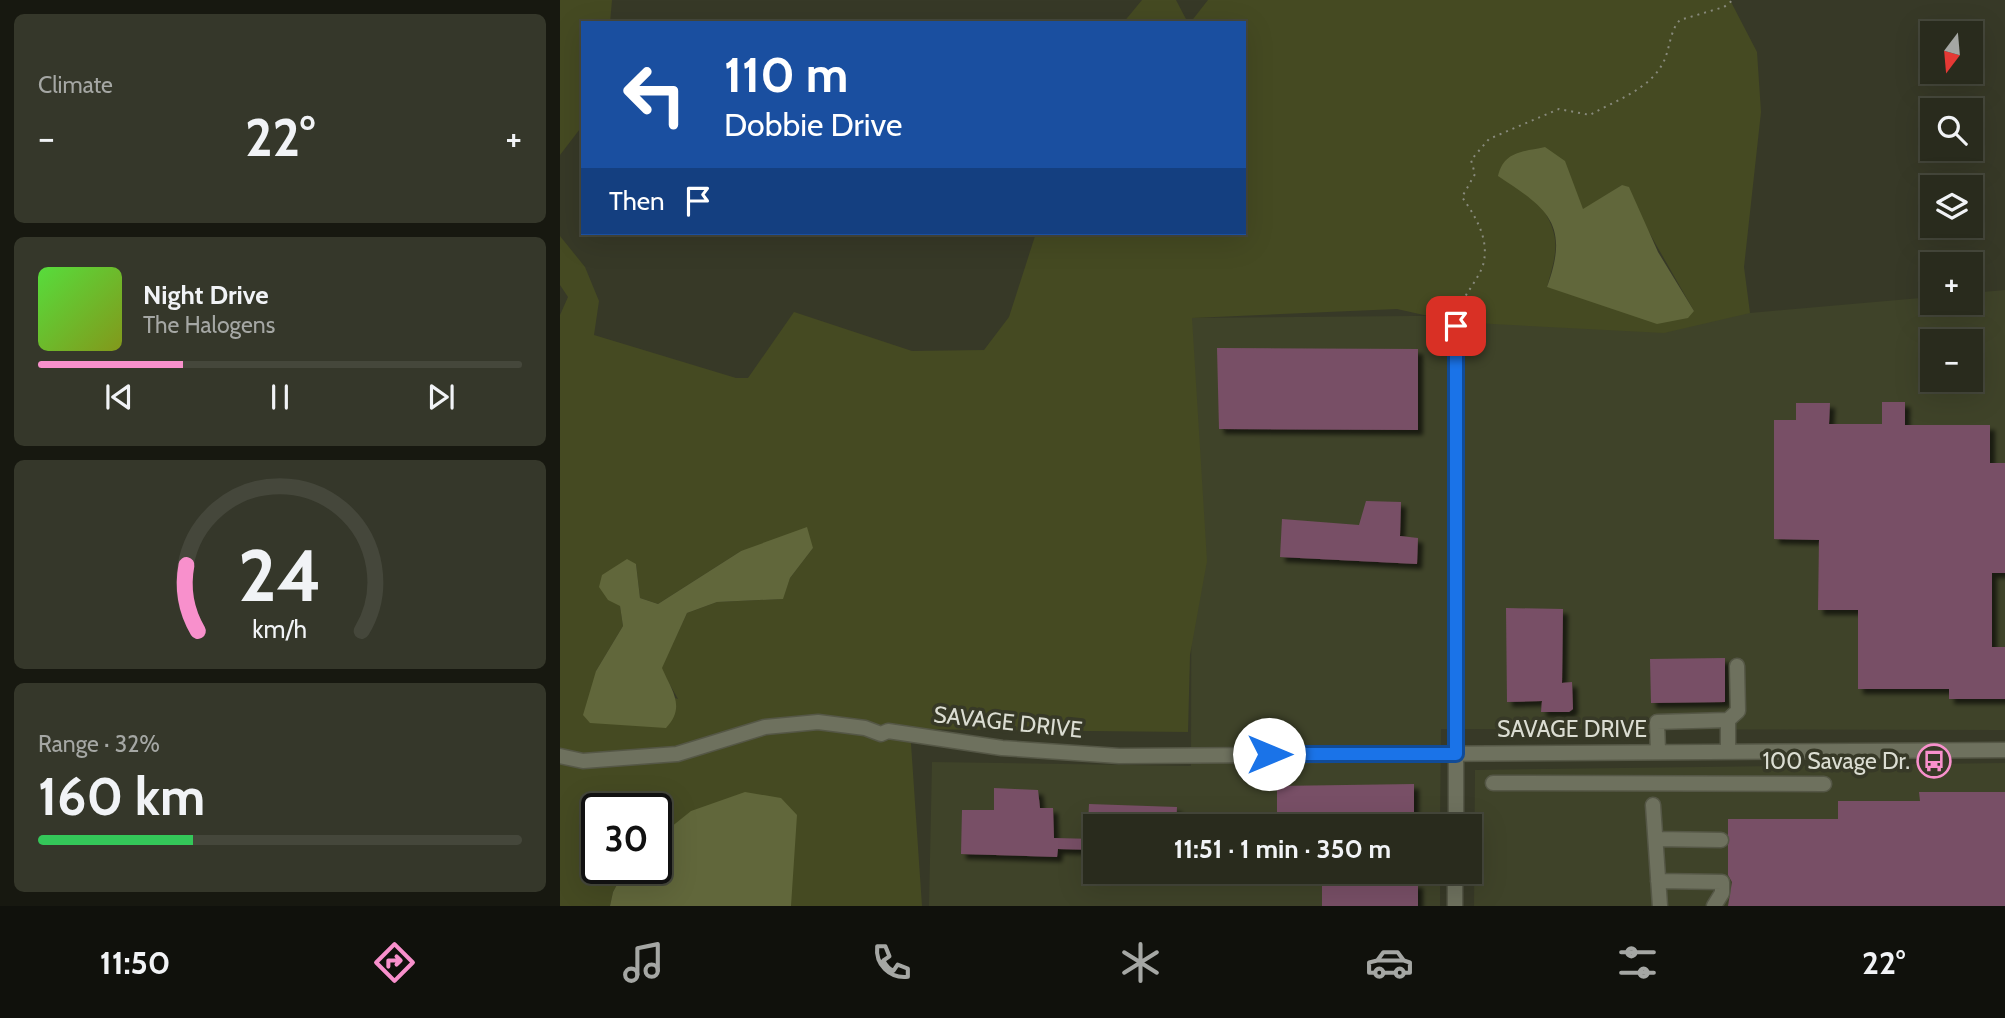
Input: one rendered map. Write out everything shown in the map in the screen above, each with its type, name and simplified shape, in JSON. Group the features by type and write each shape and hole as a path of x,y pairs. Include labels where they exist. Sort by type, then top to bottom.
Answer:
{"street":[{"path":"1455,814 1456,326"},
{"path":"1658,751 1657,722 1728,720 1738,711 1737,666"},
{"path":"1728,720 1728,751"},
{"name":"SAVAGE DRIVE","path":"560,756 583,761 677,754 765,727 818,722 865,728 870,723 883,725 888,732 1002,748 1119,756 2005,750"},
{"path":"1493,783 1824,784"},
{"path":"1653,805 1660,906"},
{"path":"1656,839 1721,840"},
{"path":"1658,881 1722,882 1722,893 1714,906"},
{"path":"1455,884 1455,906"}],"path":[{"path":"1456,326 1462,299 1483,265 1484,237 1462,197 1475,174 1471,160 1475,152 1489,139 1559,109 1590,115 1613,100 1634,94 1661,68 1679,20 1724,7 1733,0"}],"shaded area":[{"path":"560,0 612,0 610,21 581,21 581,128 560,155"},
{"path":"1142,0 1176,0 1187,21 1125,21"},
{"path":"1208,0 1730,0 1757,52 1761,112 1744,267 1750,313 1664,333 1455,322 1397,309 1192,318 1207,561 1190,655 1188,732 910,729 922,906 791,906 789,891 692,811 672,827 672,793 581,793 581,884 617,884 610,906 560,906 560,315 568,297 560,285 560,236 585,267 599,301 594,335 736,378 748,378 794,312 912,351 984,350 1009,317 1035,235 1246,235 1246,21 1192,21","holes":["1622,185 1694,311 1547,287 1555,244 1551,225 1539,203 1583,210","813,548 790,578 782,599 717,602 687,613 661,669 678,699 596,671 623,626 620,606 636,564 640,598 658,604 741,551"]},
{"path":"1545,147 1565,161 1583,209 1622,185 1629,187 1658,252 1694,311 1688,318 1657,324 1547,287 1556,248 1555,233 1550,220 1530,198 1498,176 1509,157"},
{"path":"2005,290 2005,730 1441,729 1440,814 1083,814 1083,884 1440,884 1440,906 929,906 932,762 1191,766 1192,318 1750,313 1920,298 1920,315 1983,315 1983,292"},
{"path":"807,527 813,548 790,578 783,599 717,602 687,613 662,668 676,706 672,720 666,728 590,723 583,715 596,671 623,626 620,606 608,600 599,587 602,575 627,559 636,564 640,598 658,604 741,551"},
{"path":"2005,763 2005,906 1474,906 1474,884 1482,884 1482,814 1475,814 1475,770"},
{"path":"745,792 781,798 797,815 791,906 610,906 617,884 672,884 672,826 691,811"}],"building":[{"path":"1217,348 1418,349 1418,430 1219,429"},
{"path":"1882,402 1905,402 1905,425 1990,425 1990,463 2005,463 2005,573 1992,573 1992,647 2005,647 2005,699 1949,699 1949,689 1858,689 1858,610 1818,610 1819,540 1774,539 1774,420 1796,420 1796,403 1830,403 1829,424 1882,424"},
{"path":"1366,501 1401,502 1400,536 1418,538 1417,564 1280,557 1282,519 1359,525"},
{"path":"1506,608 1563,609 1562,683 1572,682 1573,709 1569,712 1541,712 1542,701 1507,702"},
{"path":"1725,658 1725,702 1651,703 1650,659"},
{"path":"1414,784 1414,814 1277,814 1277,786"},
{"path":"994,788 1038,790 1040,808 1053,808 1054,838 1083,839 1083,850 1058,849 1057,857 961,854 962,810 994,810"},
{"path":"1919,792 2005,792 2005,906 1728,906 1732,882 1728,875 1728,819 1838,819 1838,801 1920,801"},
{"path":"1089,804 1177,807 1177,814 1089,814"},
{"path":"1322,884 1418,884 1418,906 1322,906"}],"place":[{"name":"100 Savage Dr.","path":"1934,761"}],"route":[{"path":"1269,754 1456,754 1456,326"}]}
